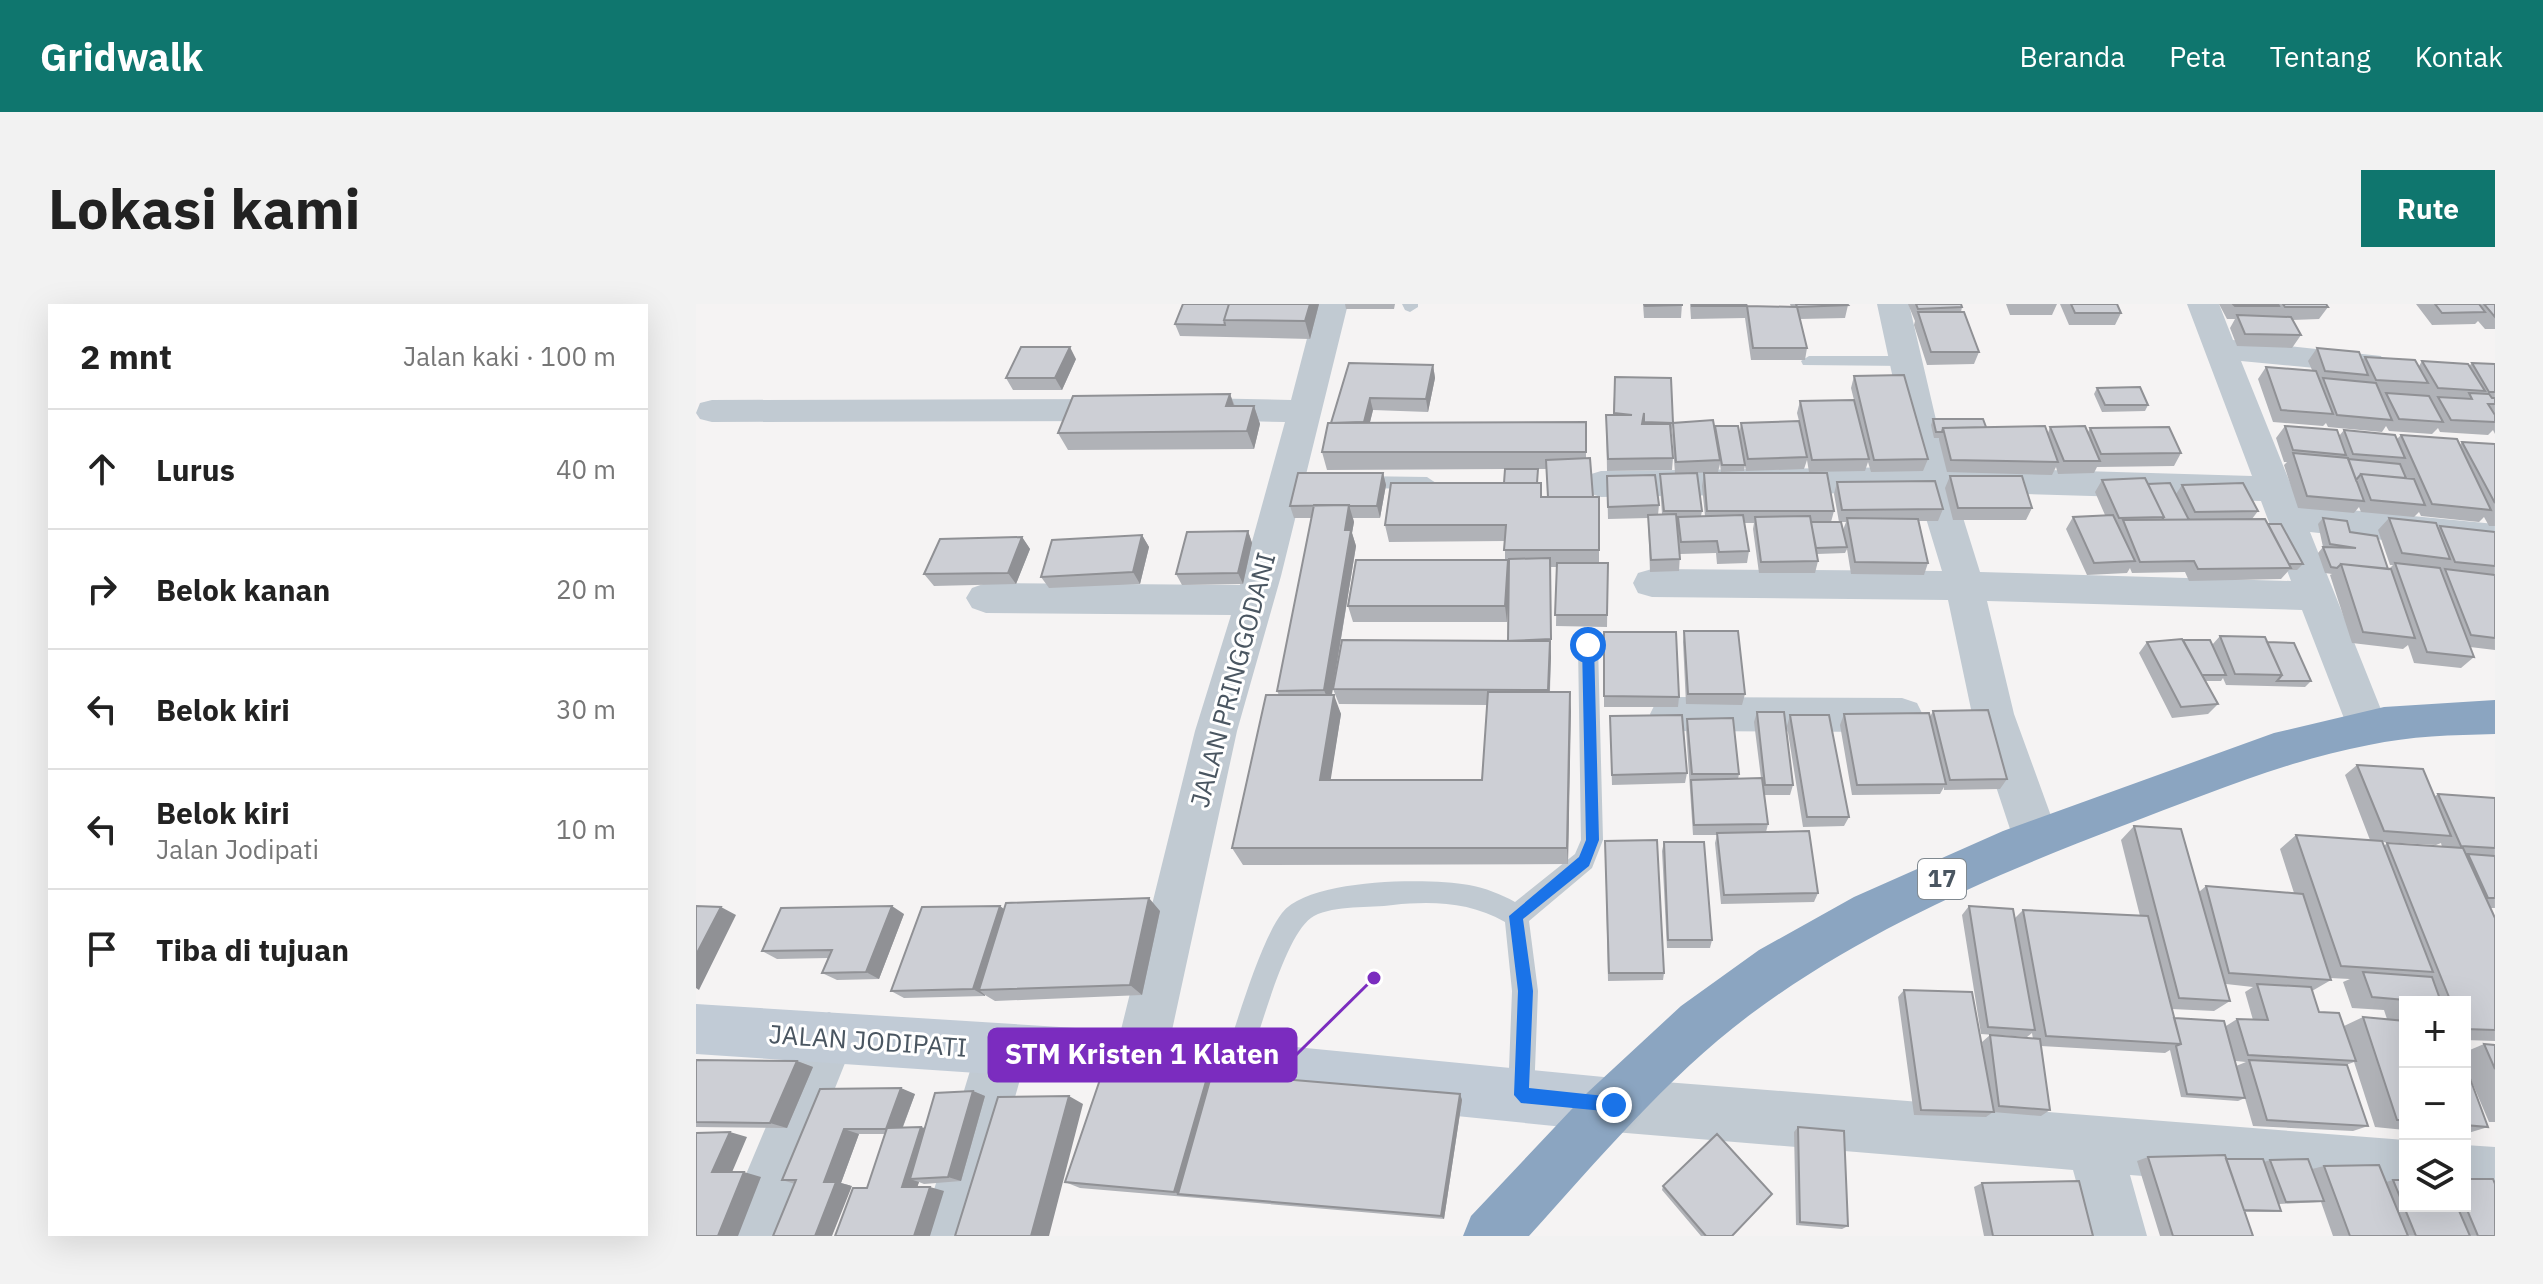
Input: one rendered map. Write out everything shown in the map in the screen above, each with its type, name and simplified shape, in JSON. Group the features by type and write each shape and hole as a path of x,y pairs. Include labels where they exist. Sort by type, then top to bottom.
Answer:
{"highway":[{"name":"17","path":"1491,1236 1614,1105 1730,1000 1793,955 1887,903 2036,838 2279,749 2367,727 2492,724"}],"street":[{"name":"JALAN PRINGGODANI","path":"1140,1058 1216,731 1253,600 1294,483 1303,411 1332,304"},
{"path":"1893,304 1932,479 1954,540 1964,586 1966,714 2036,838"},
{"path":"2203,304 2268,434 2281,503 2314,596 2367,727"},
{"path":"2224,349 2405,367"},
{"path":"712,411 1303,411"},
{"path":"1601,484 1932,479 2281,503 2495,538"},
{"path":"1652,583 1964,586 2314,596"},
{"path":"986,598 1253,600"},
{"path":"1671,714 1966,714"},
{"name":"JALAN JODIPATI","path":"696,1029 1140,1058 1614,1105"},
{"path":"748,1236 829,1038"},
{"path":"948,1236 1002,1051"},
{"path":"1614,1105 2399,1168"},
{"path":"2094,1145 2119,1236"},
{"path":"2471,1173 2495,1175"}],"lane":[{"path":"1809,361 1906,361"},
{"path":"1345,482 1443,483"},
{"path":"1516,916 1584,861 1592,840 1588,645"},
{"path":"1235,1066 1280,939 1289,920 1303,908 1327,901 1474,894 1498,903 1516,916 1525,991 1521,1095"}],"building":[{"path":"1183,304 1229,304 1225,325 1175,324"},
{"path":"1229,304 1310,304 1305,321 1224,320"},
{"path":"1682,304 1682,305 1645,306"},
{"path":"1746,304 1747,306 1692,306"},
{"path":"1796,304 1847,304 1848,305 1797,307"},
{"path":"1916,304 1961,304 1962,307 1918,309"},
{"path":"2071,304 2117,304 2121,313 2075,313"},
{"path":"2233,304 2278,304 2279,306 2235,306"},
{"path":"2283,304 2326,304 2328,307 2285,307"},
{"path":"2435,304 2479,304 2485,312 2442,313"},
{"path":"2484,304 2495,304 2495,317"},
{"path":"1747,306 1797,307 1807,348 1753,348"},
{"path":"1918,312 1964,312 1979,352 1931,352"},
{"path":"2237,315 2291,317 2301,335 2245,334"},
{"path":"1021,347 1070,347 1055,378 1006,378"},
{"path":"2317,348 2359,352 2368,375 2325,371"},
{"path":"2365,357 2415,360 2428,383 2376,380"},
{"path":"2422,361 2468,364 2485,391 2438,388"},
{"path":"1349,363 1433,365 1426,399 1370,398 1364,422 1331,423"},
{"path":"2472,363 2495,364 2495,392 2489,392"},
{"path":"2266,367 2316,371 2333,414 2281,410"},
{"path":"1904,375 1928,459 1874,460 1854,376"},
{"path":"1615,377 1671,378 1673,423 1644,422 1644,413 1642,424 1670,424 1673,458 1608,459 1606,415 1632,415 1614,413"},
{"path":"2323,378 2376,383 2392,420 2337,415"},
{"path":"2140,387 2148,405 2105,405 2097,388"},
{"path":"2386,393 2429,396 2443,422 2399,419"},
{"path":"2469,393 2489,394 2495,398 2495,404 2488,404 2495,415 2495,422 2451,420 2438,397 2472,399"},
{"path":"1230,394 1226,406 1254,406 1247,431 1058,433 1073,396"},
{"path":"1854,400 1869,459 1812,460 1800,401"},
{"path":"1933,419 1983,419 1986,427 1943,428 1942,432 1936,432"},
{"path":"1713,420 1720,460 1676,462 1673,423"},
{"path":"1799,421 1807,457 1748,459 1741,423"},
{"path":"1586,422 1586,452 1322,452 1328,423"},
{"path":"1715,426 1738,426 1745,465 1722,465"},
{"path":"2045,426 2058,462 1951,460 1943,428"},
{"path":"2085,426 2100,461 2064,461 2050,427"},
{"path":"2285,426 2337,430 2346,455 2293,450"},
{"path":"2169,427 2181,453 2101,454 2090,428"},
{"path":"2344,430 2395,435 2405,458 2353,454"},
{"path":"2401,435 2457,439 2491,510 2432,504"},
{"path":"2462,442 2495,444 2495,503"},
{"path":"2293,453 2348,458 2364,501 2307,496"},
{"path":"1590,458 1593,497 1548,497 1546,460"},
{"path":"2348,459 2400,464 2406,478 2361,474 2356,480"},
{"path":"1505,469 1538,469 1537,483 1504,483"},
{"path":"1298,473 1383,473 1377,506 1290,506"},
{"path":"1697,473 1702,511 1664,511 1660,474"},
{"path":"1704,473 1827,473 1834,511 1707,511"},
{"path":"2361,474 2414,479 2425,505 2371,500"},
{"path":"1655,475 1659,505 1608,507 1607,476"},
{"path":"1950,476 2022,476 2032,508 1958,508"},
{"path":"2145,478 2164,517 2119,518 2102,480"},
{"path":"1935,481 1943,509 1842,510 1837,482"},
{"path":"1391,483 1541,483 1541,497 1599,497 1599,550 1504,550 1506,525 1385,525"},
{"path":"2170,483 2189,520 2162,520 2164,517 2148,484"},
{"path":"2243,483 2258,511 2195,512 2182,485"},
{"path":"1314,505 1349,505 1345,530 1351,530 1324,690 1277,691"},
{"path":"1676,514 1680,559 1651,560 1648,515"},
{"path":"1743,515 1749,551 1719,552 1717,541 1681,542 1678,517"},
{"path":"2113,515 2135,561 2094,563 2073,517"},
{"path":"1810,516 1818,561 1761,562 1755,517"},
{"path":"1847,518 1918,519 1928,563 1855,562"},
{"path":"2323,518 2347,521 2350,532 2377,536 2388,569 2341,564 2337,568 2331,567 2323,547 2356,548 2330,544"},
{"path":"2389,518 2436,523 2450,559 2402,553"},
{"path":"2265,519 2291,568 2198,569 2194,561 2140,562 2123,520"},
{"path":"1811,522 1841,522 1847,547 1816,548"},
{"path":"2268,524 2281,524 2303,564 2289,564"},
{"path":"2440,526 2495,532 2495,566 2455,562"},
{"path":"1248,531 1238,573 1176,574 1187,532"},
{"path":"1142,535 1133,572 1041,577 1052,540"},
{"path":"1022,537 1008,573 924,574 940,539"},
{"path":"1550,558 1551,639 1508,641 1509,559"},
{"path":"1356,560 1508,560 1505,606 1348,606"},
{"path":"1557,563 1608,563 1607,615 1555,615"},
{"path":"2395,563 2440,568 2474,657 2427,652"},
{"path":"2341,564 2391,569 2415,638 2363,632"},
{"path":"2445,569 2495,575 2495,638 2471,635"},
{"path":"1684,631 1738,631 1745,694 1688,694"},
{"path":"1604,632 1676,632 1679,697 1604,696"},
{"path":"2220,636 2265,637 2282,675 2235,674"},
{"path":"2182,639 2218,704 2181,707 2147,642"},
{"path":"1342,640 1550,641 1548,690 1333,689"},
{"path":"2183,640 2210,640 2226,675 2202,675"},
{"path":"2267,642 2294,643 2311,681 2277,681 2282,675"},
{"path":"1488,692 1570,692 1567,848 1232,848 1266,695 1334,695 1320,780 1482,780"},
{"path":"1988,710 2007,779 1950,780 1933,711"},
{"path":"1757,712 1784,712 1793,785 1765,785"},
{"path":"1929,713 1946,784 1857,785 1844,714"},
{"path":"1682,715 1687,773 1612,775 1610,716"},
{"path":"1790,715 1829,715 1849,817 1807,817"},
{"path":"1733,718 1739,774 1692,774 1687,719"},
{"path":"2357,765 2423,769 2451,836 2384,831"},
{"path":"1762,778 1768,824 1694,825 1691,780"},
{"path":"2438,794 2495,798 2495,848 2461,846"},
{"path":"2134,826 2181,829 2230,1001 2179,998"},
{"path":"1809,831 1818,893 1724,895 1717,833"},
{"path":"2296,835 2382,841 2433,972 2341,966"},
{"path":"1657,840 1664,973 1609,973 1605,841"},
{"path":"1664,842 1704,842 1712,940 1668,940"},
{"path":"2387,843 2463,848 2495,918 2495,1030 2471,1029 2471,996 2449,996"},
{"path":"2468,854 2495,856 2495,898 2488,898"},
{"path":"2206,886 2303,894 2331,980 2229,973"},
{"path":"1149,898 1130,985 979,990 1006,903"},
{"path":"696,906 721,907 696,955"},
{"path":"892,906 866,972 822,973 832,950 762,951 781,908"},
{"path":"1000,906 973,989 891,991 922,907"},
{"path":"1969,906 2013,909 2035,1030 1988,1027"},
{"path":"2023,910 2148,916 2181,1044 2046,1036"},
{"path":"2363,972 2432,977 2439,996 2399,996 2399,999 2372,997"},
{"path":"2257,984 2311,987 2319,1012 2339,1013 2356,1061 2248,1055 2237,1019 2268,1020"},
{"path":"1904,990 1972,992 1994,1112 1921,1110"},
{"path":"2363,1017 2399,1020 2397,1120"},
{"path":"2174,1018 2224,1021 2245,1098 2187,1094 2176,1046 2181,1044"},
{"path":"1990,1035 2040,1039 2050,1110 1999,1106"},
{"path":"2484,1044 2495,1045 2495,1069"},
{"path":"696,1060 797,1061 770,1123 696,1122"},
{"path":"2249,1060 2347,1065 2368,1126 2267,1120"},
{"path":"1106,1062 1209,1071 1174,1192 1065,1182"},
{"path":"1212,1073 1460,1094 1441,1216 1178,1194"},
{"path":"2471,1081 2488,1127 2471,1126"},
{"path":"901,1088 886,1129 844,1129 824,1182 836,1182 815,1236 773,1236 796,1180 782,1180 820,1089"},
{"path":"973,1091 948,1177 910,1179 935,1093"},
{"path":"1069,1096 1031,1236 955,1236 998,1097"},
{"path":"921,1127 902,1187 930,1187 914,1236 835,1236 853,1188 867,1188 887,1128"},
{"path":"1798,1127 1844,1131 1848,1226 1800,1222"},
{"path":"730,1132 712,1172 744,1172 718,1236 696,1236 696,1133"},
{"path":"1717,1134 1772,1194 1732,1236 1706,1236 1663,1186"},
{"path":"2225,1155 2253,1236 2173,1236 2148,1157"},
{"path":"2226,1159 2263,1159 2281,1211 2244,1210"},
{"path":"2308,1159 2324,1201 2286,1202 2270,1160"},
{"path":"2379,1165 2408,1236 2350,1236 2324,1166"},
{"path":"2471,1179 2493,1179 2495,1236 2478,1236 2468,1212 2471,1212"},
{"path":"2393,1180 2399,1180 2399,1195"},
{"path":"2079,1181 2093,1236 1993,1236 1982,1183"},
{"path":"2406,1212 2460,1212 2470,1236 2416,1236"}],"place":[{"name":"STM Kristen 1 Klaten","path":"1374,978"}],"route":[{"path":"1588,645 1592,840 1584,861 1516,916 1525,991 1521,1095 1614,1105"}]}
